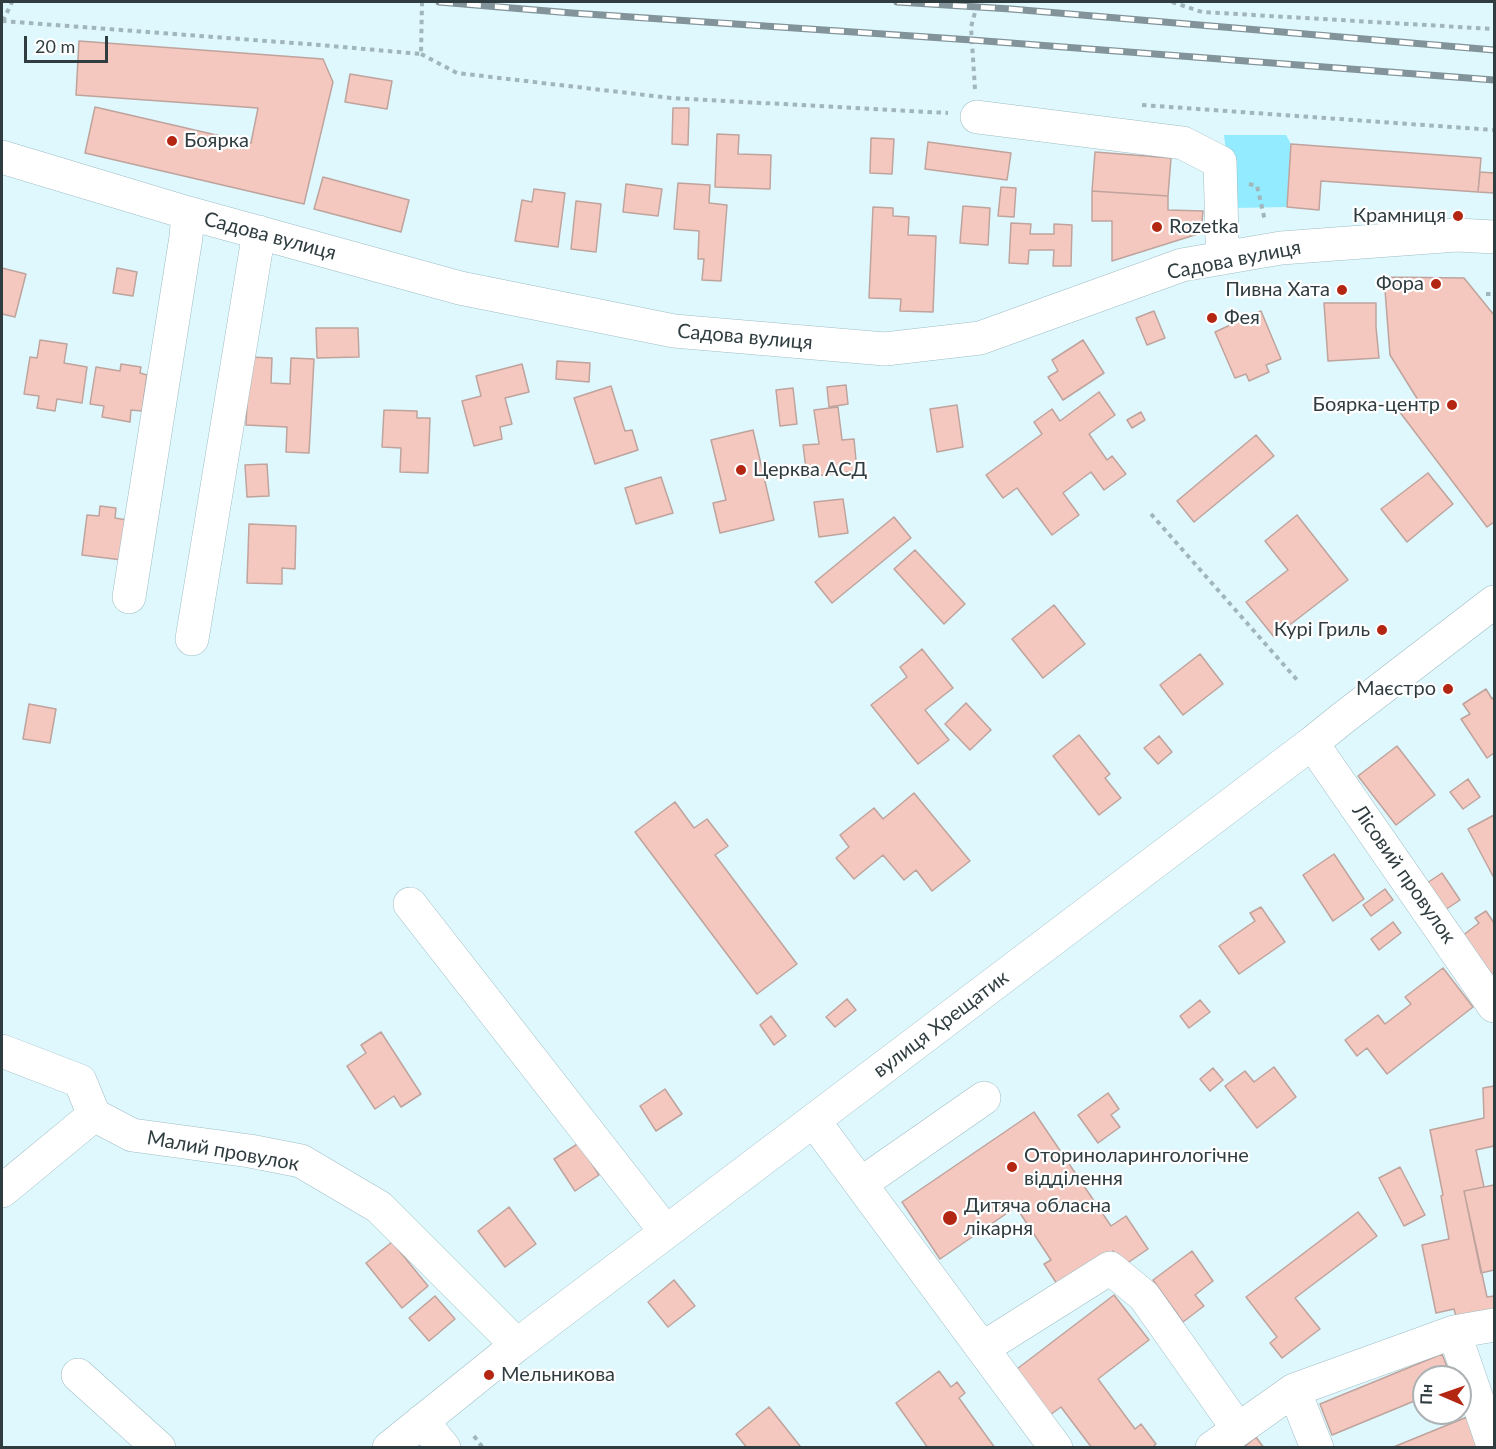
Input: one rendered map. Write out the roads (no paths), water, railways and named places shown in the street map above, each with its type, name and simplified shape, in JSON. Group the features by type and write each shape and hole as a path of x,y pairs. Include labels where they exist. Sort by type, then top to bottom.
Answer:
{"street":[{"path":"976,105 1183,143 1220,162 1224,258"},
{"name":"Садова вулиця","path":"2,157 188,213 460,288 674,331 885,350 980,338 1182,265 1281,248 1457,235 1494,237"},
{"path":"129,597 188,213"},
{"path":"192,639 259,232"},
{"name":"вулиця Хрещатик","path":"389,1448 517,1345 1312,743 1494,602"},
{"name":"Лісовий провулок","path":"1312,743 1494,1006"},
{"path":"410,904 666,1232"},
{"path":"2,1051 80,1081 94,1115 2,1191"},
{"path":"862,1183 984,1098"},
{"name":"Малий провулок","path":"94,1115 132,1135 250,1151 302,1161 379,1207 517,1345"},
{"path":"814,1120 1056,1448"},
{"path":"983,1348 1110,1268 1144,1296 1225,1438 1294,1390 1454,1332 1494,1325"},
{"path":"1454,1332 1494,1448"},
{"path":"78,1375 159,1448"},
{"path":"1294,1390 1317,1448"},
{"path":"422,1421 457,1439"}],"railway":[{"path":"439,2 1494,80"},
{"path":"897,2 1011,9 1494,50"}],"place":[{"name":"Боярка","path":"172,141"},
{"name":"Крамниця","path":"1458,216"},
{"name":"Rozetka","path":"1157,227"},
{"name":"Фора","path":"1436,284"},
{"name":"Пивна Хата","path":"1342,290"},
{"name":"Фея","path":"1212,318"},
{"name":"Боярка-центр","path":"1452,405"},
{"name":"Церква АСД","path":"741,470"},
{"name":"Курі Гриль","path":"1382,630"},
{"name":"Маєстро","path":"1448,689"},
{"name":"Оториноларингологічне відділення","path":"1012,1167"},
{"name":"Дитяча обласна лікарня","path":"950,1218"},
{"name":"Мельникова","path":"489,1375"}]}
